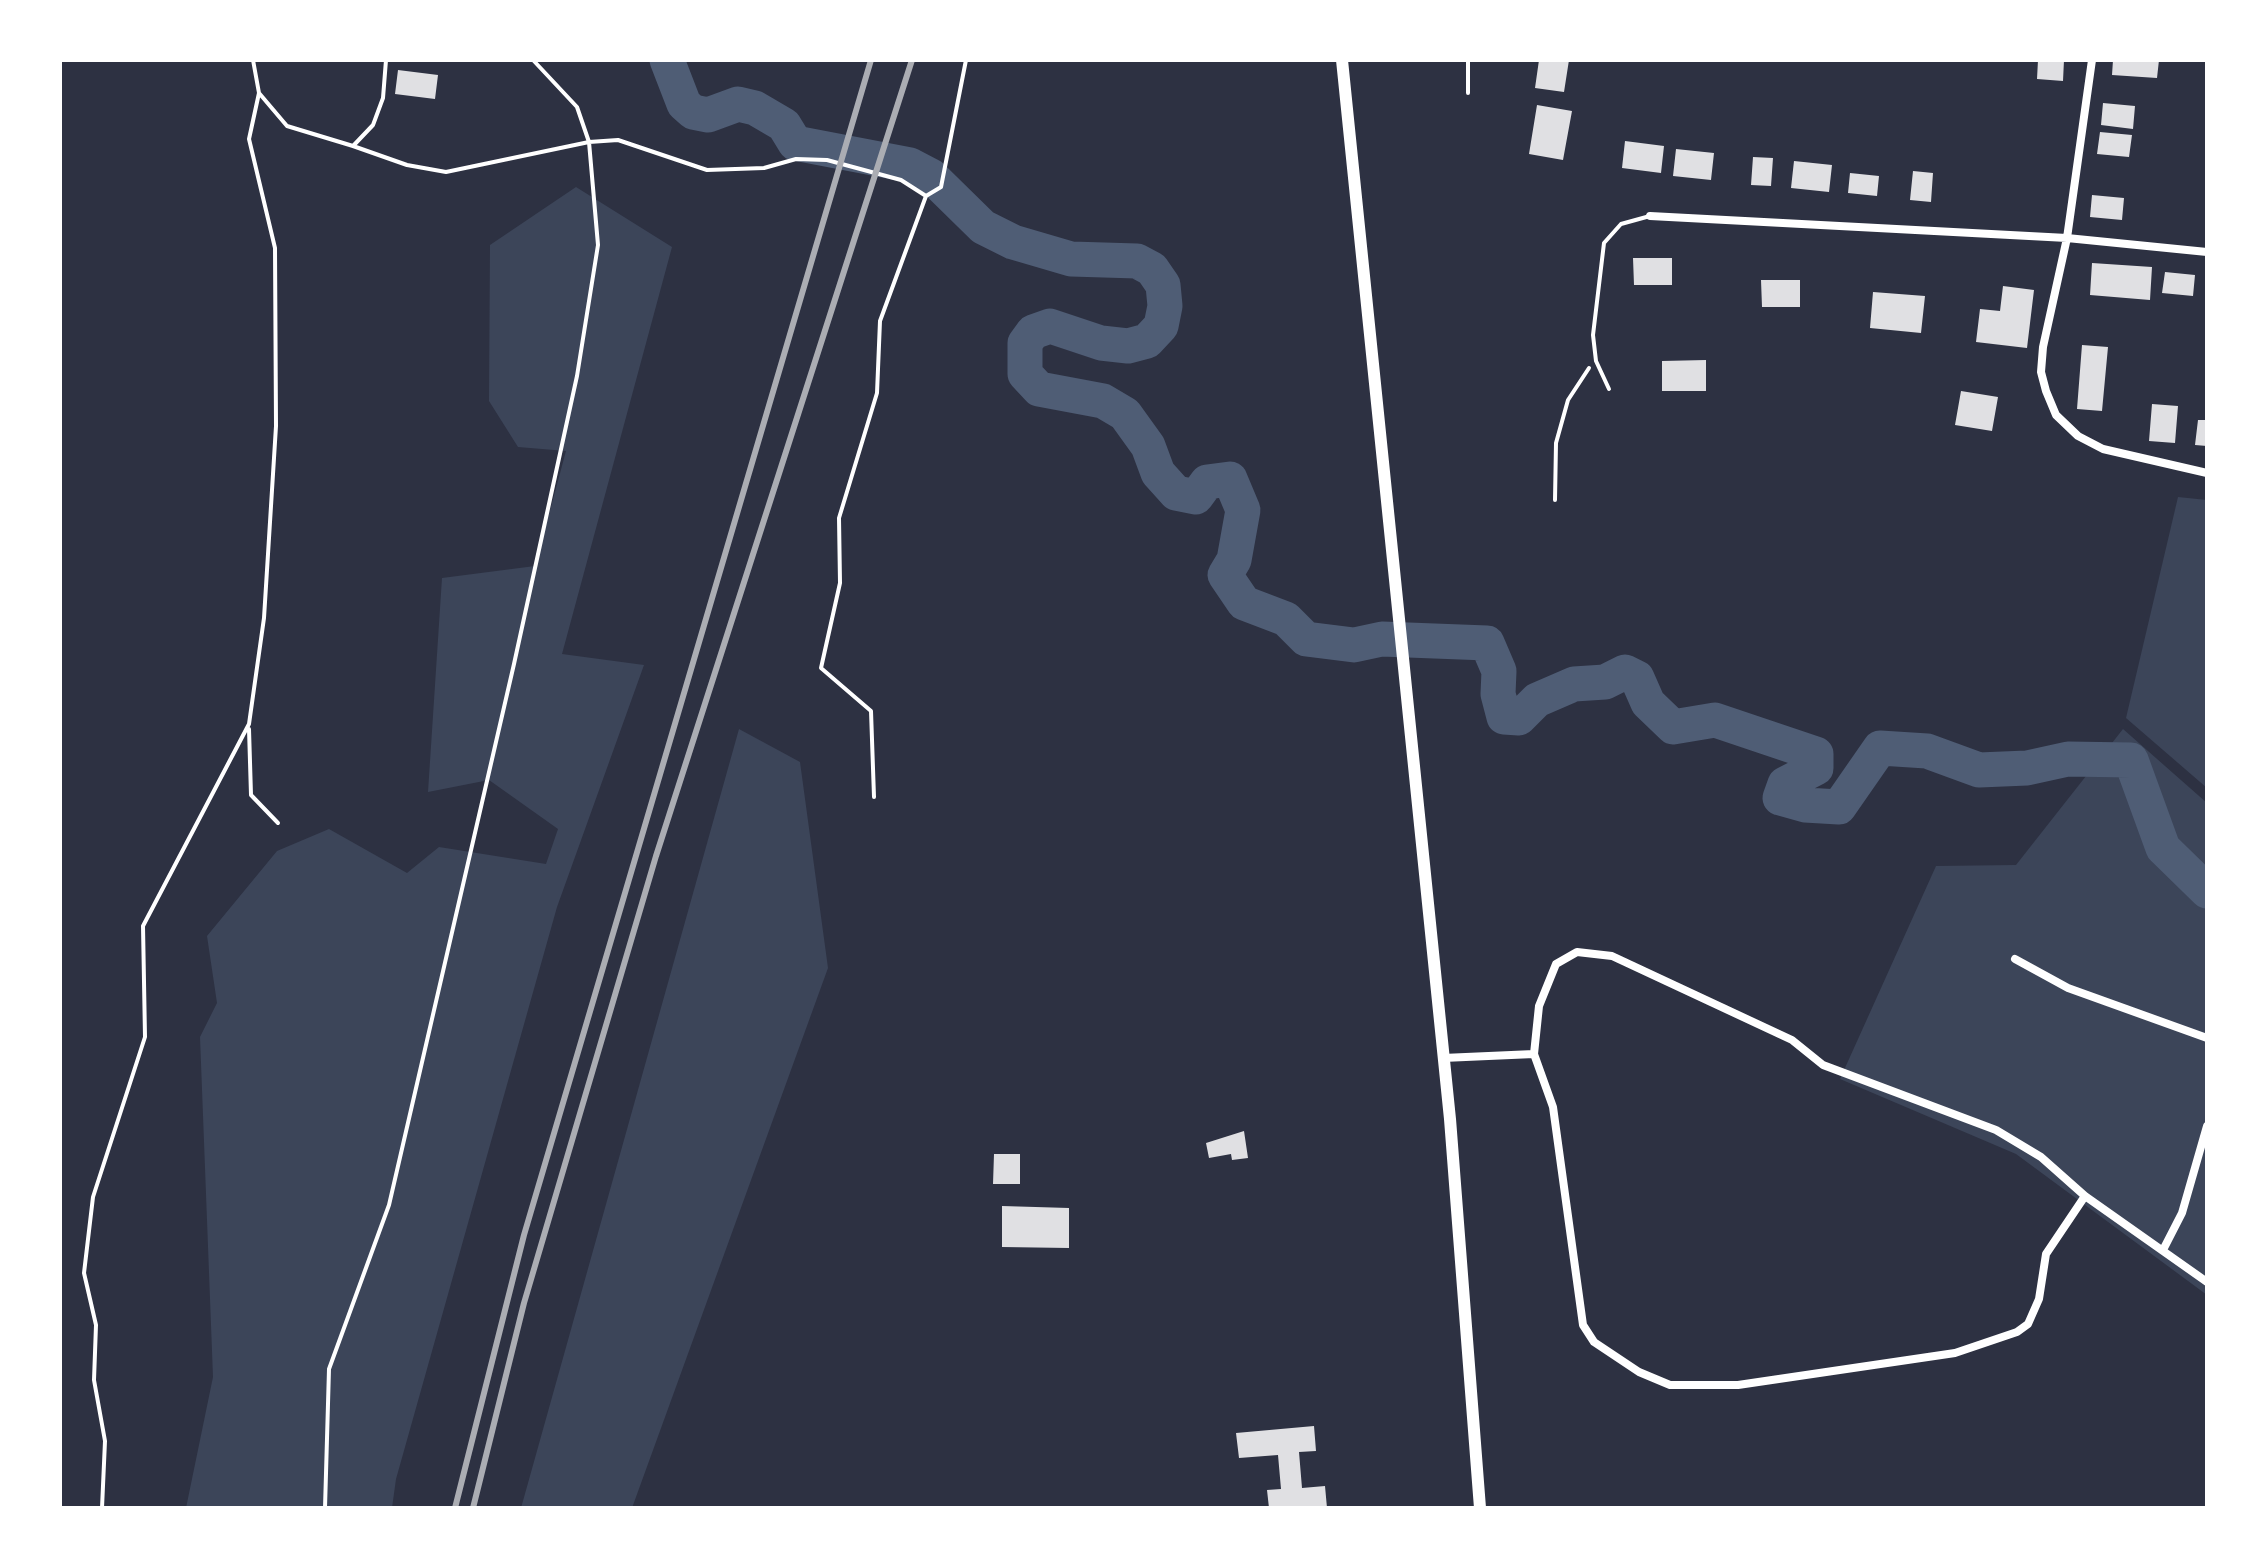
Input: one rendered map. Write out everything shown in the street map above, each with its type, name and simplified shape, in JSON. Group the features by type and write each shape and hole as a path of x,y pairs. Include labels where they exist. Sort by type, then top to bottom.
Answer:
{"main road":[{"path":"1342,60 1443,1058 1480,1508"}],"street":[{"path":"2092,60 2067,238 2041,372 2056,414 2078,436 2136,459 2207,473"},
{"path":"1650,216 2067,238 2207,252"},
{"path":"2085,1196 2046,1254 2034,1314 2028,1324 2005,1338 1955,1354 1738,1385 1670,1385 1639,1372 1594,1342 1583,1326 1552,1107 1534,1054 1539,1006 1550,972 1566,957 1592,951 1792,1040 1823,1064 1996,1130 2042,1157 2085,1196 2207,1282"},
{"path":"2015,959 2068,988 2207,1038"},
{"path":"1443,1058 1534,1054"},
{"path":"2163,1250 2182,1213 2207,1126"}],"lane":[{"path":"1468,60 1468,93"},
{"path":"1609,389 1596,361 1592,335 1604,244 1621,224 1650,216"}],"path":[{"path":"253,60 259,93 249,139 274,248 276,426 264,618 249,724 251,794 278,823"},
{"path":"353,146 373,126 383,98 386,60"},
{"path":"324,1508 330,1369 388,1205 576,376 598,245 589,142 577,107 534,60"},
{"path":"874,797 871,711 821,668 840,583 839,518 877,393 880,322 926,196 941,188 966,60"},
{"path":"259,93 288,126 406,165 446,172 589,142 618,140 707,170 764,168 796,159 827,160 902,180 926,196"},
{"path":"1555,500 1556,443 1568,400 1596,361"},
{"path":"102,1508 105,1441 94,1380 96,1326 84,1274 93,1197 145,1037 143,926 249,724"}],"shaded area":[{"path":"576,187 672,247 562,654 644,665 557,907 396,1479 392,1508 186,1508 213,1377 200,1037 217,1003 207,936 277,851 329,829 407,873 439,847 546,864 558,829 489,780 428,792 442,578 535,566 566,451 518,447 489,401 490,245"},
{"path":"2178,497 2207,500 2207,788 2126,718"},
{"path":"739,729 800,762 828,968 632,1508 521,1508"},
{"path":"2123,729 2207,803 2207,1295 2016,1154 1840,1079 1936,866 2016,865"}],"building":[{"path":"1539,60 1569,60 1564,92 1535,88"},
{"path":"2038,60 2064,60 2063,81 2037,79"},
{"path":"2113,60 2159,60 2157,78 2112,75"},
{"path":"398,70 438,75 435,99 395,94"},
{"path":"2103,103 2135,106 2133,129 2101,125"},
{"path":"1537,105 1572,111 1563,160 1529,154"},
{"path":"2100,132 2132,135 2129,157 2097,154"},
{"path":"1625,141 1664,146 1661,173 1622,168"},
{"path":"1676,149 1714,153 1711,180 1673,176"},
{"path":"1753,157 1773,158 1771,186 1751,185"},
{"path":"1794,161 1832,165 1829,192 1791,188"},
{"path":"1913,171 1933,173 1931,202 1910,200"},
{"path":"1850,173 1879,176 1877,196 1848,193"},
{"path":"2092,195 2124,198 2122,220 2090,217"},
{"path":"1633,258 1672,258 1672,285 1634,285"},
{"path":"2092,263 2152,267 2150,300 2090,295"},
{"path":"2165,272 2195,275 2193,296 2162,293"},
{"path":"1761,280 1800,280 1800,307 1762,307"},
{"path":"2003,286 2034,290 2027,348 1976,342 1980,309 2000,311"},
{"path":"1873,292 1925,296 1921,333 1870,328"},
{"path":"2082,345 2108,347 2102,411 2077,409"},
{"path":"1706,360 1706,391 1662,391 1662,361"},
{"path":"1961,391 1998,397 1992,431 1955,425"},
{"path":"2152,404 2178,406 2175,443 2149,441"},
{"path":"2198,420 2207,420 2207,446 2195,445"},
{"path":"1244,1131 1248,1158 1232,1160 1231,1154 1209,1158 1206,1143"},
{"path":"994,1154 1020,1154 1020,1184 993,1184"},
{"path":"1002,1206 1069,1208 1069,1248 1002,1247"},
{"path":"1314,1426 1316,1451 1299,1452 1302,1488 1325,1486 1327,1508 1269,1508 1267,1490 1281,1489 1278,1455 1239,1458 1236,1433"}],"waterway":[{"path":"667,60 684,104 693,112 708,115 738,104 755,108 784,125 795,143 910,165 931,176 983,227 1013,242 1071,259 1137,261 1152,269 1163,285 1165,306 1161,326 1147,341 1128,346 1101,343 1050,326 1033,332 1025,343 1025,374 1039,389 1103,401 1125,414 1148,446 1158,473 1176,493 1196,497 1207,482 1230,479 1243,510 1234,560 1225,575 1244,603 1286,619 1306,639 1354,645 1382,639 1487,643 1499,671 1498,694 1504,717 1519,718 1537,700 1574,684 1605,682 1625,672 1637,678 1648,703 1673,727 1715,720 1816,754 1816,768 1785,784 1780,798 1805,805 1839,807 1880,748 1927,751 1979,770 2027,768 2068,759 2131,760 2163,848 2207,891"}],"railway":[{"path":"455,1508 524,1235 871,60"},
{"path":"473,1508 524,1303 656,856 912,60"}]}
